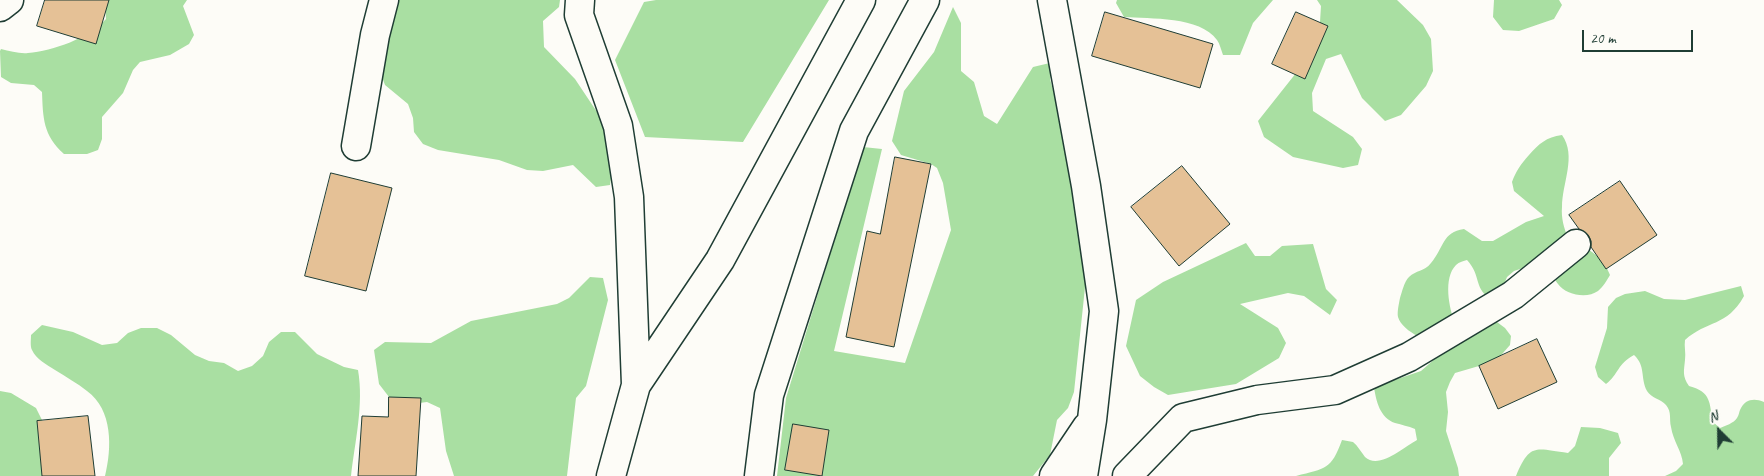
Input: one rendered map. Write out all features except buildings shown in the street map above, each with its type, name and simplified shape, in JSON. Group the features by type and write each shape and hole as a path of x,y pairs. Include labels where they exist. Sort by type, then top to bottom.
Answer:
{"street":[{"path":"0,6 9,0"},
{"path":"356,146 375,36 384,0"},
{"path":"580,0 579,15 618,126 629,197 636,385 611,476"},
{"path":"636,385 720,260 861,0"},
{"path":"759,476 769,394 854,131 925,0"},
{"path":"1052,0 1086,186 1104,311 1092,420 1083,476"},
{"path":"1126,476 1183,418 1257,400 1334,390 1409,356 1513,295 1576,244"},
{"path":"1054,476 1092,420"}],"green space":[{"path":"105,0 187,0 183,6 194,35 189,44 170,55 140,62 133,70 123,93 102,117 102,139 98,150 87,154 64,154 48,133 44,118 42,92 34,85 11,83 1,77 0,51 1,49 22,53 38,52 80,38 99,26 106,19"},
{"path":"376,0 560,0 559,7 543,21 544,47 575,79 601,118 612,170 610,185 596,187 573,165 543,171 527,170 499,160 438,150 423,144 414,132 413,118 408,104 385,85 374,56"},
{"path":"656,0 829,0 743,142 645,137 615,60 644,2"},
{"path":"1117,0 1273,0 1253,23 1240,55 1223,55 1217,40 1209,32 1174,20 1124,17 1116,3"},
{"path":"1317,0 1397,0 1423,25 1431,39 1433,71 1426,86 1401,115 1385,121 1362,98 1341,54 1326,59 1312,93 1313,111 1353,137 1362,149 1358,165 1343,168 1293,157 1264,137 1258,121 1300,68 1320,22 1321,6"},
{"path":"1494,0 1559,0 1562,5 1554,19 1519,31 1503,30 1493,17"},
{"path":"953,7 961,23 961,71 974,82 984,116 997,124 1033,67 1054,62 1050,79 1076,174 1086,278 1074,392 1068,408 1057,420 1050,455 1033,476 777,476 786,398 863,147 882,149 834,351 905,363 951,230 943,183 937,168 931,164 901,155 892,141 904,91 934,52"},
{"path":"1562,135 1566,143 1569,161 1562,211 1565,230 1568,238 1587,249 1603,262 1610,275 1598,291 1588,295 1577,295 1562,288 1556,281 1553,273 1535,264 1514,271 1507,277 1503,287 1493,300 1483,292 1472,266 1467,260 1456,265 1448,285 1449,301 1455,323 1497,322 1511,336 1510,345 1496,361 1455,373 1446,392 1448,412 1446,431 1459,476 1296,476 1326,466 1331,462 1342,440 1353,442 1365,457 1377,461 1391,456 1417,440 1415,429 1390,421 1382,413 1374,387 1421,371 1445,350 1411,332 1401,323 1398,317 1398,310 1403,287 1409,277 1428,266 1451,233 1464,229 1482,241 1493,241 1526,222 1544,216 1514,191 1512,182 1521,165 1536,148 1547,139"},
{"path":"1246,243 1255,256 1270,256 1282,246 1313,244 1326,289 1337,300 1330,315 1304,296 1288,293 1240,304 1278,328 1286,343 1279,358 1236,384 1168,395 1154,387 1140,376 1126,346 1136,300 1163,282"},
{"path":"590,277 603,278 608,300 586,386 576,398 567,476 454,476 446,451 440,408 427,402 396,406 379,384 374,350 385,342 431,343 471,321 557,304 569,298"},
{"path":"1741,286 1744,296 1731,313 1685,340 1684,373 1689,386 1702,391 1706,395 1710,404 1713,422 1720,428 1736,420 1742,406 1747,402 1757,400 1764,402 1764,476 1665,476 1676,471 1683,464 1682,459 1672,432 1669,410 1664,403 1647,391 1638,359 1634,355 1628,358 1606,384 1598,377 1595,367 1607,328 1608,307 1616,298 1625,294 1645,291 1664,299 1685,300"},
{"path":"42,325 73,332 102,345 117,343 128,333 141,328 157,328 171,335 195,355 209,361 224,363 238,371 252,366 263,356 269,342 281,332 295,332 317,354 344,367 358,370 360,396 351,476 105,476 109,442 106,419 102,408 87,391 45,364 34,353 31,347 31,335"},
{"path":"0,391 11,393 36,408 43,422 44,476 0,476"},
{"path":"1581,427 1600,428 1618,433 1621,443 1609,458 1609,476 1516,476 1526,458 1535,450 1568,453 1575,446"}]}
